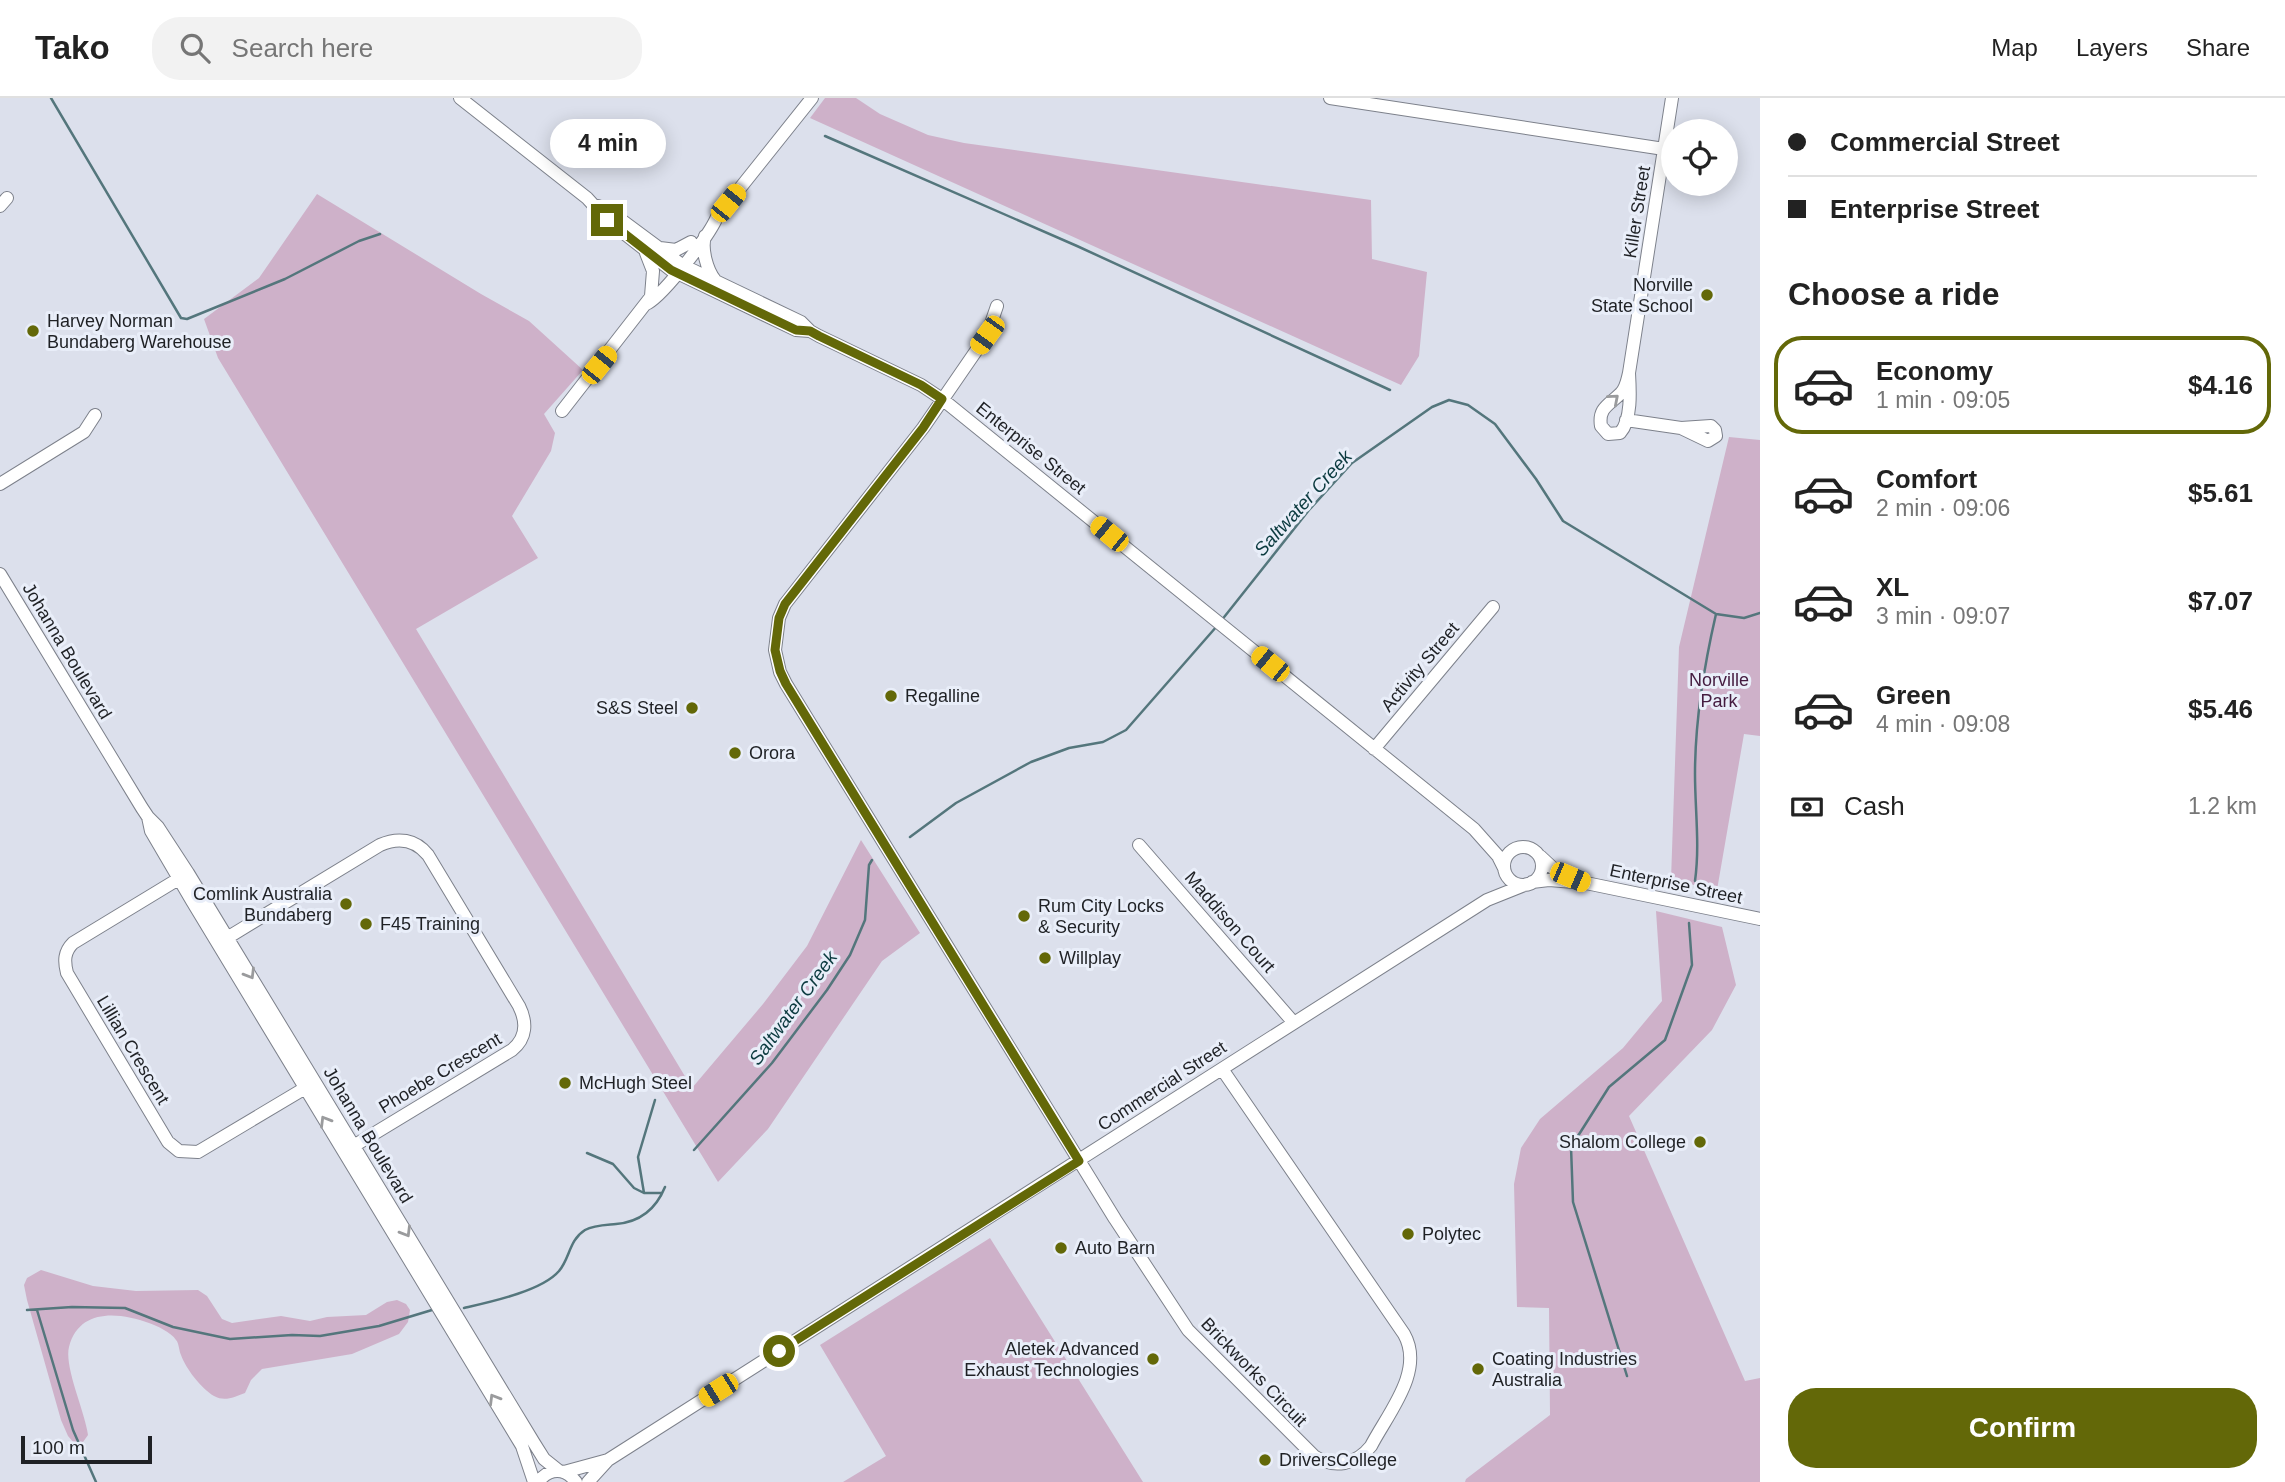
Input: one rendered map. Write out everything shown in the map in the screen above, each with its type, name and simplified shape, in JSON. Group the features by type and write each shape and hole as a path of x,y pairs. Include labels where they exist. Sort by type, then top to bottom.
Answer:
{"street":[{"name":"Enterprise Street","path":"460,98 593,204 607,220 677,267 796,330 810,331"},
{"path":"677,267 705,236 717,217 812,98"},
{"path":"1329,98 1401,103 1661,148"},
{"name":"Killer Street","path":"1669,119 1672,98"},
{"name":"Killer Street","path":"1626,420 1629,373 1661,168"},
{"path":"650,300 659,297 691,242 706,223 717,217"},
{"path":"705,236 703,245 710,273 715,280"},
{"path":"562,411 650,300 653,271 651,249 676,250 691,242"},
{"name":"Enterprise Street","path":"677,267 715,280 801,322 810,331 921,385 942,399 1474,829 1498,856 1504,869"},
{"name":"Brickworks Circuit","path":"997,306 987,335 923,428 785,604 775,634 776,660 786,684 835,765 1176,1313 1202,1346 1314,1456 1327,1463 1343,1464 1360,1458 1371,1446 1407,1379 1411,1365 1411,1349 1404,1334 1222,1069"},
{"path":"1629,373 1622,392 1602,411 1600,422 1605,432 1616,434 1623,430 1626,420 1681,428"},
{"path":"0,484 84,432 95,415"},
{"name":"Johanna Boulevard","path":"0,573 148,817 151,831 183,876 349,1149 544,1459 576,1482"},
{"name":"Activity Street","path":"1374,749 1493,607"},
{"name":"Enterprise Street","path":"1474,829 1504,845 1516,848"},
{"name":"Phoebe Crescent","path":"223,940 387,842 398,840 415,843 425,850 433,863 519,1006 525,1019 524,1034 512,1050 349,1149"},
{"name":"Maddison Court","path":"1139,845 1294,1023"},
{"path":"1516,848 1529,848 1539,856 1542,869 1540,875 1530,883 1513,882 1504,869 1507,856 1516,848"},
{"name":"Enterprise Street","path":"1539,856 1555,870 1586,883"},
{"name":"Commercial Street","path":"1487,901 1501,882 1504,869"},
{"name":"Lillian Crescent","path":"183,876 73,943 68,948 65,960 67,973 161,1131 168,1142 179,1151 198,1152 310,1085"},
{"name":"Enterprise Street","path":"1530,883 1549,880 1586,883 1760,919"},
{"name":"Commercial Street","path":"588,1482 608,1460 1294,1023 1487,901 1530,883"},
{"name":"Johanna Boulevard","path":"349,1149 523,1446 536,1482"},
{"name":"Commercial Street","path":"536,1482 545,1474 608,1460"}],"green space":[{"path":"825,98 856,98 880,114 928,135 964,143 1371,200 1372,259 1427,272 1419,356 1401,385 810,118"},
{"path":"317,194 529,321 583,370 544,414 555,433 551,451 512,516 538,558 416,629 692,1088 763,1004 807,946 861,840 920,933 882,961 768,1129 718,1182 218,358 204,319 259,278"},
{"name":"Norville Park","path":"1729,437 1760,440 1760,736 1744,734 1717,890 1671,880 1679,647"},
{"path":"1656,911 1722,927 1736,985 1712,1030 1629,1116 1745,1381 1760,1378 1760,1482 1465,1482 1550,1415 1549,1308 1517,1307 1514,1184 1521,1148 1540,1119 1623,1048 1662,1001"},
{"path":"990,1238 1143,1482 843,1482 886,1456 820,1345"},
{"path":"41,1270 93,1286 136,1291 198,1290 207,1296 222,1319 232,1323 281,1316 310,1321 327,1317 366,1315 387,1302 397,1300 406,1304 410,1310 408,1322 399,1334 352,1354 262,1369 251,1380 245,1393 226,1399 214,1396 199,1383 183,1360 177,1341 171,1334 137,1319 113,1315 91,1319 74,1334 69,1347 69,1366 88,1435 83,1442 74,1443 61,1420 24,1285 27,1278"}],"waterway":[{"path":"51,98 181,318 187,319 285,279 359,241 380,234"},
{"path":"825,136 1077,246 1390,390"},
{"name":"Saltwater Creek","path":"1221,621 1309,510 1352,463 1432,407 1449,400 1468,405 1495,424 1563,521 1716,614 1744,618 1760,613"},
{"path":"1695,881 1698,713 1716,614"},
{"name":"Saltwater Creek","path":"910,837 956,803 1031,762 1069,748 1103,742 1126,730 1217,626"},
{"name":"Saltwater Creek","path":"694,1150 772,1063 850,955 865,920 869,865 872,860"},
{"path":"1627,1376 1573,1202 1571,1147 1609,1087 1665,1040 1692,965 1689,923"},
{"path":"655,1100 638,1157 644,1193 661,1193"},
{"path":"587,1153 613,1164 634,1188 644,1193"},
{"name":"Saltwater Creek","path":"464,1308 515,1295 551,1278 563,1266 573,1244 585,1230 625,1223 640,1217 652,1208 665,1187"},
{"name":"Saltwater Creek","path":"27,1310 125,1308 173,1327 230,1339 320,1336 379,1326 432,1310"},
{"path":"37,1310 73,1430 96,1482"}],"place":[{"name":"Norville State School","path":"1707,295"},
{"name":"Harvey Norman Bundaberg Warehouse","path":"33,331"},
{"name":"Regalline","path":"891,696"},
{"name":"S&S Steel","path":"692,708"},
{"name":"Orora","path":"735,753"},
{"name":"Comlink Australia Bundaberg","path":"346,904"},
{"name":"Rum City Locks & Security","path":"1024,916"},
{"name":"F45 Training","path":"366,924"},
{"name":"Willplay","path":"1045,958"},
{"name":"McHugh Steel","path":"565,1083"},
{"name":"Shalom College","path":"1700,1142"},
{"name":"Polytec","path":"1408,1234"},
{"name":"Auto Barn","path":"1061,1248"},
{"name":"Aletek Advanced Exhaust Technologies","path":"1153,1359"},
{"name":"Coating Industries Australia","path":"1478,1369"},
{"name":"DriversCollege","path":"1265,1460"}],"route":[{"path":"607,220 671,270 796,330 810,331 921,385 942,399 923,428 785,604 775,634 776,660 786,684 1079,1161 779,1351"}]}
